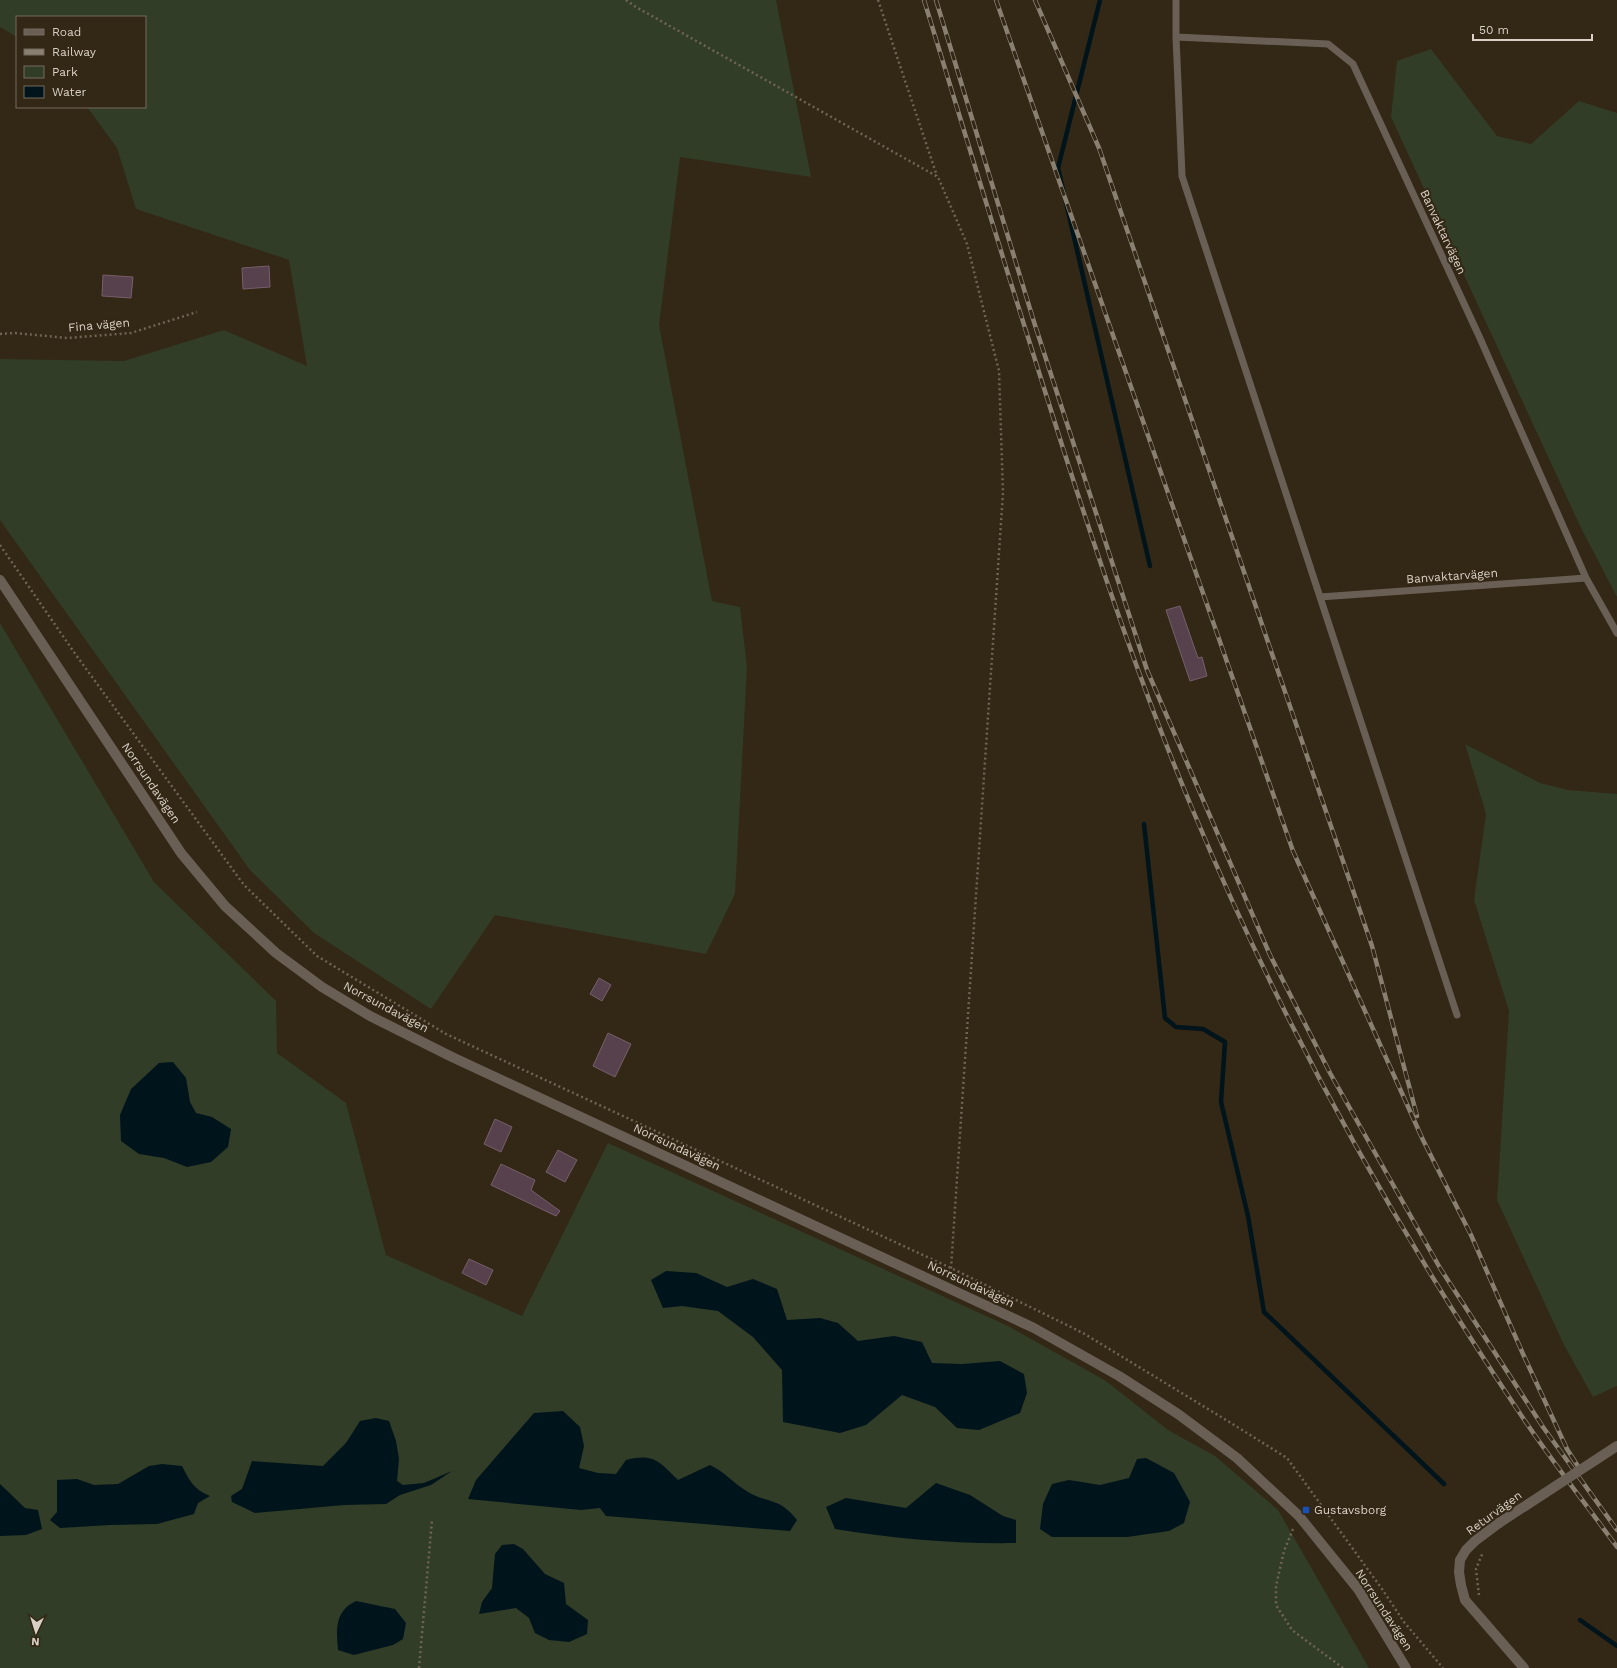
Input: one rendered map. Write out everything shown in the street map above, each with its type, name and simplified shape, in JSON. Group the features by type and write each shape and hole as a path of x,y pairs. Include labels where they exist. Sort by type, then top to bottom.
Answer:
{"street":[{"name":"Norrsundavägen","path":"0,580 181,853 225,906 276,954 322,987 370,1016 460,1060 1034,1328 1118,1376 1172,1410 1237,1458 1299,1516 1358,1589 1406,1668"},
{"name":"Returvägen","path":"1524,1668 1465,1600 1460,1585 1460,1560 1475,1541 1499,1523 1617,1446"}],"lane":[{"path":"1176,0 1176,37 1182,176 1457,1015"},
{"name":"Banvaktarvägen","path":"1176,37 1328,44 1352,64 1479,336 1586,578 1617,634"},
{"name":"Banvaktarvägen","path":"1320,596 1586,578"}],"path":[{"path":"626,0 938,177"},
{"path":"878,0 938,177 967,244 999,371 1003,493 951,1268 946,1286"},
{"name":"Fina vägen","path":"0,334 15,333 67,338 131,333 197,312"},
{"path":"0,545 76,655 244,885 317,956 446,1034 951,1268 1083,1333 1154,1374 1287,1458 1404,1622 1443,1668"},
{"path":"1299,1516 1284,1550 1276,1586 1276,1604 1292,1630 1343,1668"},
{"path":"419,1668 432,1520"},
{"path":"1479,1599 1476,1569 1484,1550"}],"green space":[{"path":"0,0 776,0 811,177 680,157 659,325 712,601 740,607 747,667 735,894 706,954 495,915 431,1009 314,933 250,870 0,520 0,359 124,361 224,330 307,366 289,260 136,209 117,148 88,108 146,108 146,16 16,16 16,36 0,27"},
{"path":"1431,49 1497,136 1531,144 1579,101 1617,113 1617,597 1581,528 1391,117 1397,61"},
{"path":"0,623 154,882 276,1001 277,1053 346,1103 386,1255 522,1316 608,1143 1008,1326 1106,1381 1168,1430 1215,1456 1278,1510 1369,1668 0,1668"},
{"path":"1465,744 1540,783 1568,790 1617,794 1617,1386 1593,1397 1564,1345 1497,1200 1509,1011 1474,900 1486,814"}],"water":[{"path":"173,1062 186,1078 190,1102 196,1113 212,1117 231,1129 228,1147 211,1162 187,1167 164,1158 139,1154 121,1141 120,1115 131,1089 159,1063"},
{"path":"666,1271 696,1273 727,1287 753,1279 777,1289 787,1320 820,1318 838,1323 858,1341 894,1336 922,1342 932,1363 962,1364 1000,1361 1024,1374 1027,1393 1020,1413 979,1430 957,1428 935,1407 902,1395 866,1425 840,1433 783,1422 782,1370 753,1337 718,1311 682,1306 663,1308 651,1280"},
{"path":"563,1411 580,1427 584,1446 579,1468 598,1473 616,1474 626,1460 644,1458 661,1464 678,1480 710,1465 752,1494 784,1507 797,1520 790,1531 606,1516 600,1508 581,1510 468,1499 476,1480 534,1413"},
{"path":"376,1418 389,1421 396,1441 399,1459 397,1481 403,1485 424,1483 452,1471 431,1485 400,1495 386,1504 344,1505 255,1513 232,1502 231,1496 242,1489 252,1461 323,1466 346,1443 360,1421"},
{"path":"1146,1458 1174,1473 1190,1502 1184,1523 1169,1531 1127,1537 1052,1537 1040,1529 1043,1504 1052,1484 1069,1480 1100,1485 1129,1478 1137,1459"},
{"path":"162,1464 182,1466 196,1488 204,1494 210,1496 198,1503 194,1514 157,1524 60,1528 50,1520 57,1512 57,1480 77,1479 94,1485 118,1484 149,1466"},
{"path":"936,1483 970,1495 1003,1516 1016,1520 1016,1543 971,1543 926,1540 880,1536 835,1529 826,1507 846,1498 906,1508"},
{"path":"0,1484 25,1508 38,1510 42,1529 26,1535 0,1536"},
{"path":"514,1544 523,1549 545,1574 564,1583 566,1604 588,1620 587,1634 569,1642 549,1640 535,1633 529,1618 516,1608 479,1614 482,1602 492,1588 495,1554 502,1545"},
{"path":"356,1601 395,1609 406,1623 403,1639 393,1645 354,1655 338,1650 338,1621 344,1610"}],"building":[{"path":"269,266 270,287 243,289 242,268"},
{"path":"103,275 133,277 131,298 102,296"},
{"path":"1180,606 1198,658 1202,657 1207,676 1190,681 1166,610"},
{"path":"599,978 611,985 602,1001 590,994"},
{"path":"608,1033 631,1044 615,1077 593,1066"},
{"path":"495,1119 512,1127 501,1152 484,1144"},
{"path":"558,1150 577,1160 565,1182 546,1172"},
{"path":"501,1164 535,1180 531,1190 560,1211 556,1216 491,1185"},
{"path":"469,1259 493,1270 486,1285 462,1273"}],"waterway":[{"path":"1100,0 1058,168 1150,566"},
{"path":"1144,824 1165,1018 1176,1027 1203,1029 1225,1042 1221,1102 1248,1216 1264,1312 1444,1484"},
{"path":"1580,1620 1617,1646"}],"railway":[{"path":"924,0 1026,332 1107,582 1157,722 1228,892 1264,970 1303,1046 1385,1197 1474,1344 1532,1432 1617,1547"},
{"path":"936,0 1034,322 1147,670 1270,955 1330,1073 1440,1268 1543,1427 1617,1530"},
{"path":"996,0 1293,851 1423,1140 1471,1235 1523,1354 1567,1449 1581,1471"},
{"path":"1035,0 1099,148 1372,946 1417,1116"}],"place":[{"name":"Gustavsborg","path":"1306,1510"}]}
